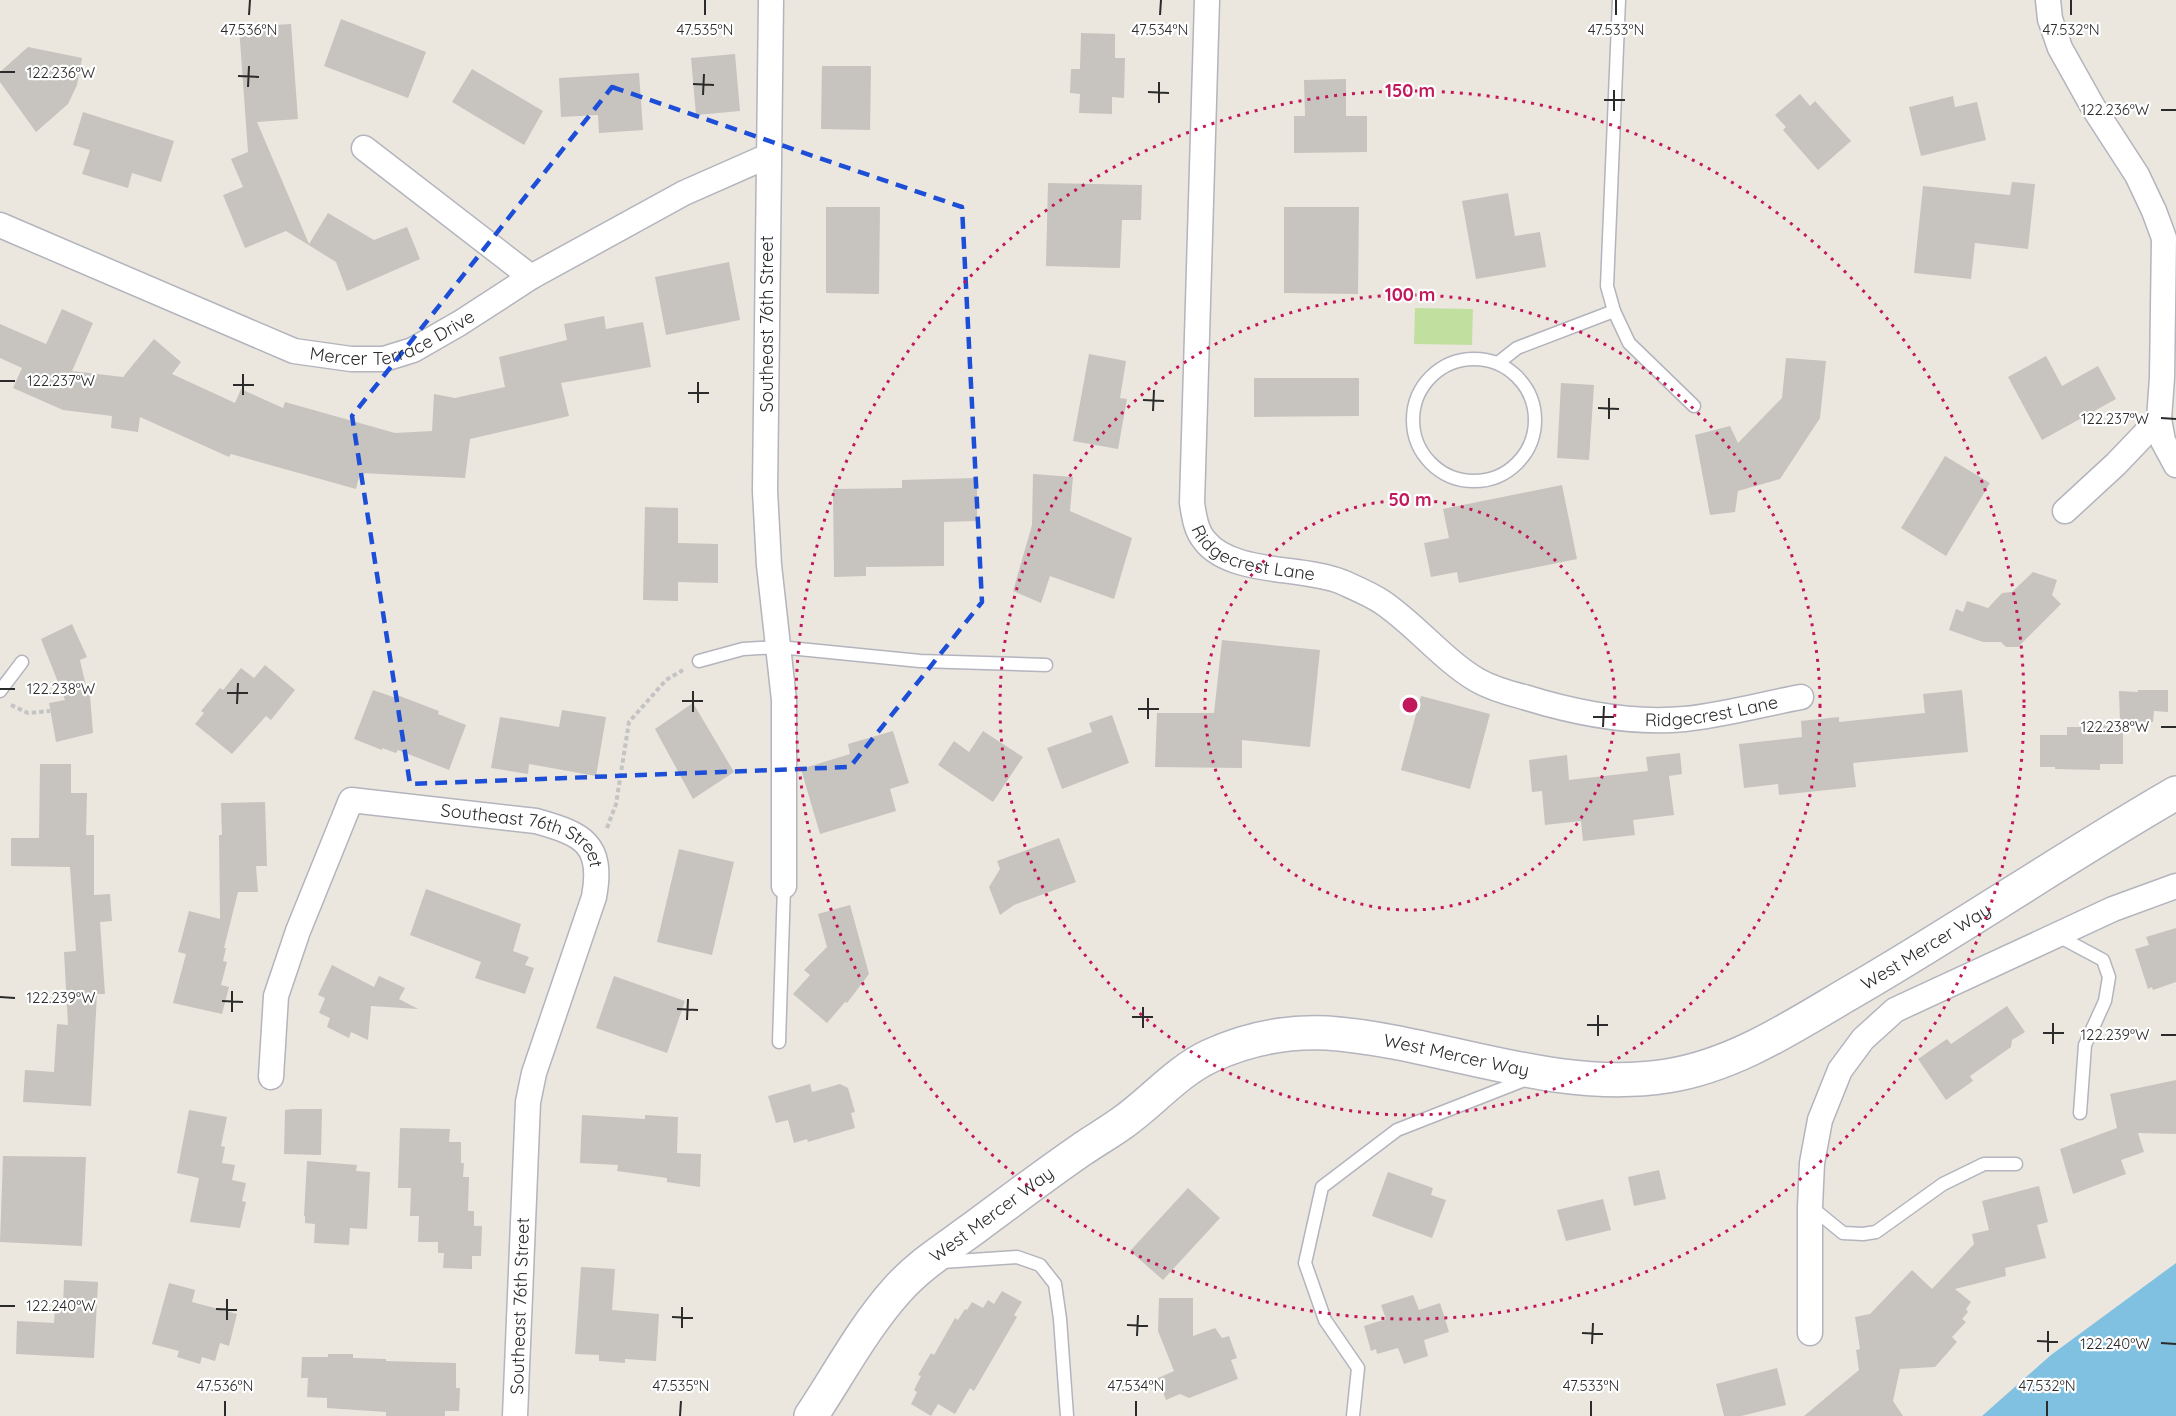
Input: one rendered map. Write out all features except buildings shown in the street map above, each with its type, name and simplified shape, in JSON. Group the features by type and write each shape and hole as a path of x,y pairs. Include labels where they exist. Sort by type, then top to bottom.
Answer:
{"street":[{"name":"Southeast 76th Street","path":"771,0 765,491 783,700 784,886"},
{"name":"Ridgecrest Lane","path":"1207,0 1192,503 1196,526 1204,541 1219,554 1237,562 1338,581 1366,592 1383,602 1455,665 1479,681 1539,702 1578,712 1617,718 1685,719 1801,697"},
{"path":"2048,0 2050,19 2060,48 2136,175 2154,211 2164,238 2162,378 2159,419 2163,441 2176,465"},
{"path":"364,148 531,277"},
{"name":"Mercer Terrace Drive","path":"0,225 294,351 351,359 384,358 414,350 531,277 684,193 768,156"},
{"path":"2065,511 2116,464 2159,419"},
{"name":"West Mercer Way","path":"812,1416 868,1328 898,1289 926,1263 1080,1150 1125,1121 1167,1084 1207,1057 1249,1040 1287,1034 1326,1034 1385,1041 1542,1072 1604,1080 1667,1076 1698,1069 1736,1056 1792,1027 1876,978 2176,793"},
{"name":"Southeast 76th Street","path":"272,1077 276,996 298,931 351,800 536,821 565,829 585,840 595,860 598,876 594,897 534,1073 528,1102 515,1416"},
{"path":"1810,1333 1812,1163 1820,1120 1840,1070 1863,1039 1895,1010 2113,909 2176,886"},
{"path":"1876,978 1895,1010"}],"lane":[{"path":"1618,0 1607,286 1614,311 1629,343 1694,406"},
{"path":"1498,363 1517,348 1614,311"},
{"path":"1479,358 1498,363 1514,374 1528,390 1534,410 1535,432 1527,452 1514,468 1495,478 1474,482 1453,479 1435,468 1420,452 1413,434 1412,415 1417,396 1427,380 1442,367 1451,363 1479,358"},
{"path":"699,661 743,649 778,647 920,661 1046,665"},
{"path":"3,697 22,663"},
{"path":"779,1042 784,886"},
{"path":"2058,936 2103,960 2109,977 2105,1001 2085,1045 2080,1113"},
{"path":"1353,1416 1358,1368 1325,1320 1305,1263 1322,1187 1397,1130 1542,1072"},
{"path":"1810,1207 1843,1233 1876,1232 1953,1179 1984,1164 2016,1164"},
{"path":"926,1263 1017,1257 1040,1265 1055,1284 1060,1319 1067,1416"}],"path":[{"path":"595,860 616,804 629,722 666,680 699,661"},
{"path":"3,697 28,713 50,711"}],"highlighted area":[{"path":"612,87 962,207 982,602 850,767 410,784 352,416"}],"green space":[{"path":"1415,308 1473,309 1472,345 1414,344"}],"water":[{"path":"2176,1263 2176,1416 1982,1416 2051,1355"}]}
